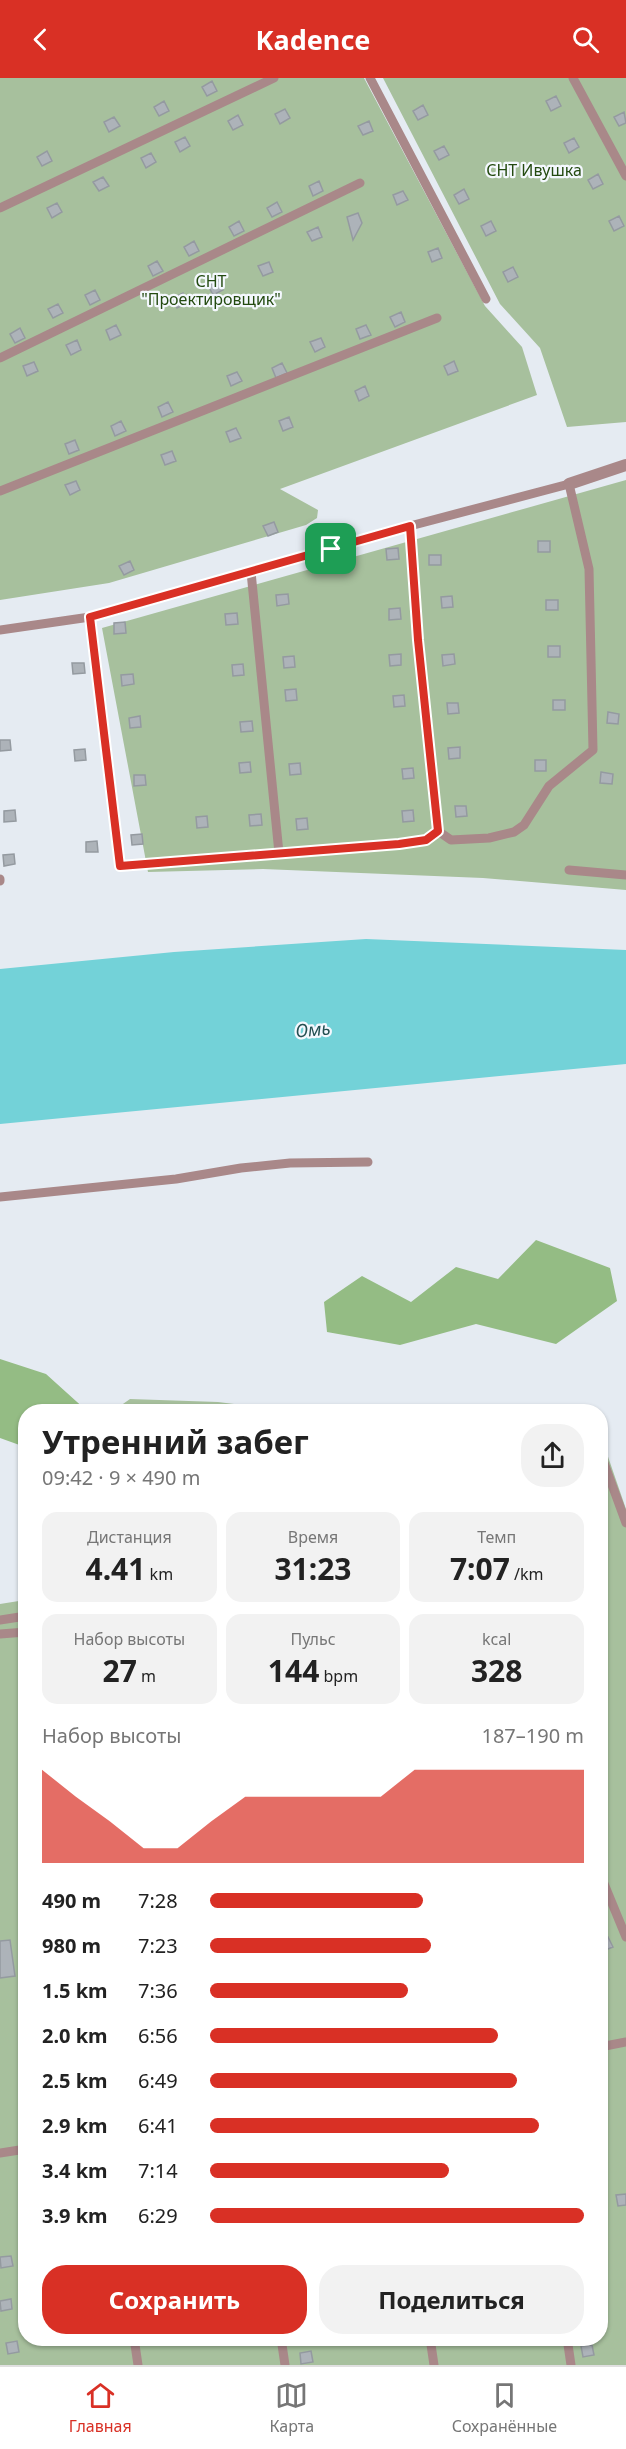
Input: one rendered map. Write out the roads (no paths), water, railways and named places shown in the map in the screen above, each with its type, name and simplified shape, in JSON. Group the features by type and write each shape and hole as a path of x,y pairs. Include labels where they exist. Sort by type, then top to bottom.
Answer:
{"street":[{"path":"569,484 626,465"}],"lane":[{"path":"0,208 274,78"},
{"path":"370,78 486,299"},
{"path":"573,78 626,176"},
{"path":"0,358 360,183"},
{"path":"0,491 437,318"},
{"path":"0,630 90,617 410,526 569,484 589,569 593,750 549,786 524,825 514,832 489,838 451,840 438,831 418,640 410,526"},
{"path":"251,572 279,853"},
{"path":"90,617 120,866 399,844 426,840 438,831"},
{"path":"569,870 626,875"},
{"path":"0,1197 176,1179 241,1168 290,1163 368,1162"},
{"path":"608,1474 626,1522"},
{"path":"0,1620 18,1617"},
{"path":"0,1634 18,1633"},
{"path":"608,1894 626,1938"},
{"path":"608,2045 626,2042"},
{"path":"0,2153 18,2150"},
{"path":"135,2346 138,2365"},
{"path":"282,2346 285,2365"},
{"path":"431,2346 434,2365"},
{"path":"568,2346 571,2365"}],"water":[{"name":"Омь","path":"366,939 626,950 626,1064 0,1124 0,969 174,952"}],"park label":[{"name":"СНТ Ивушка","path":"534,170"},
{"name":"СНТ \"Проектировщик\"","path":"211,290"}]}
